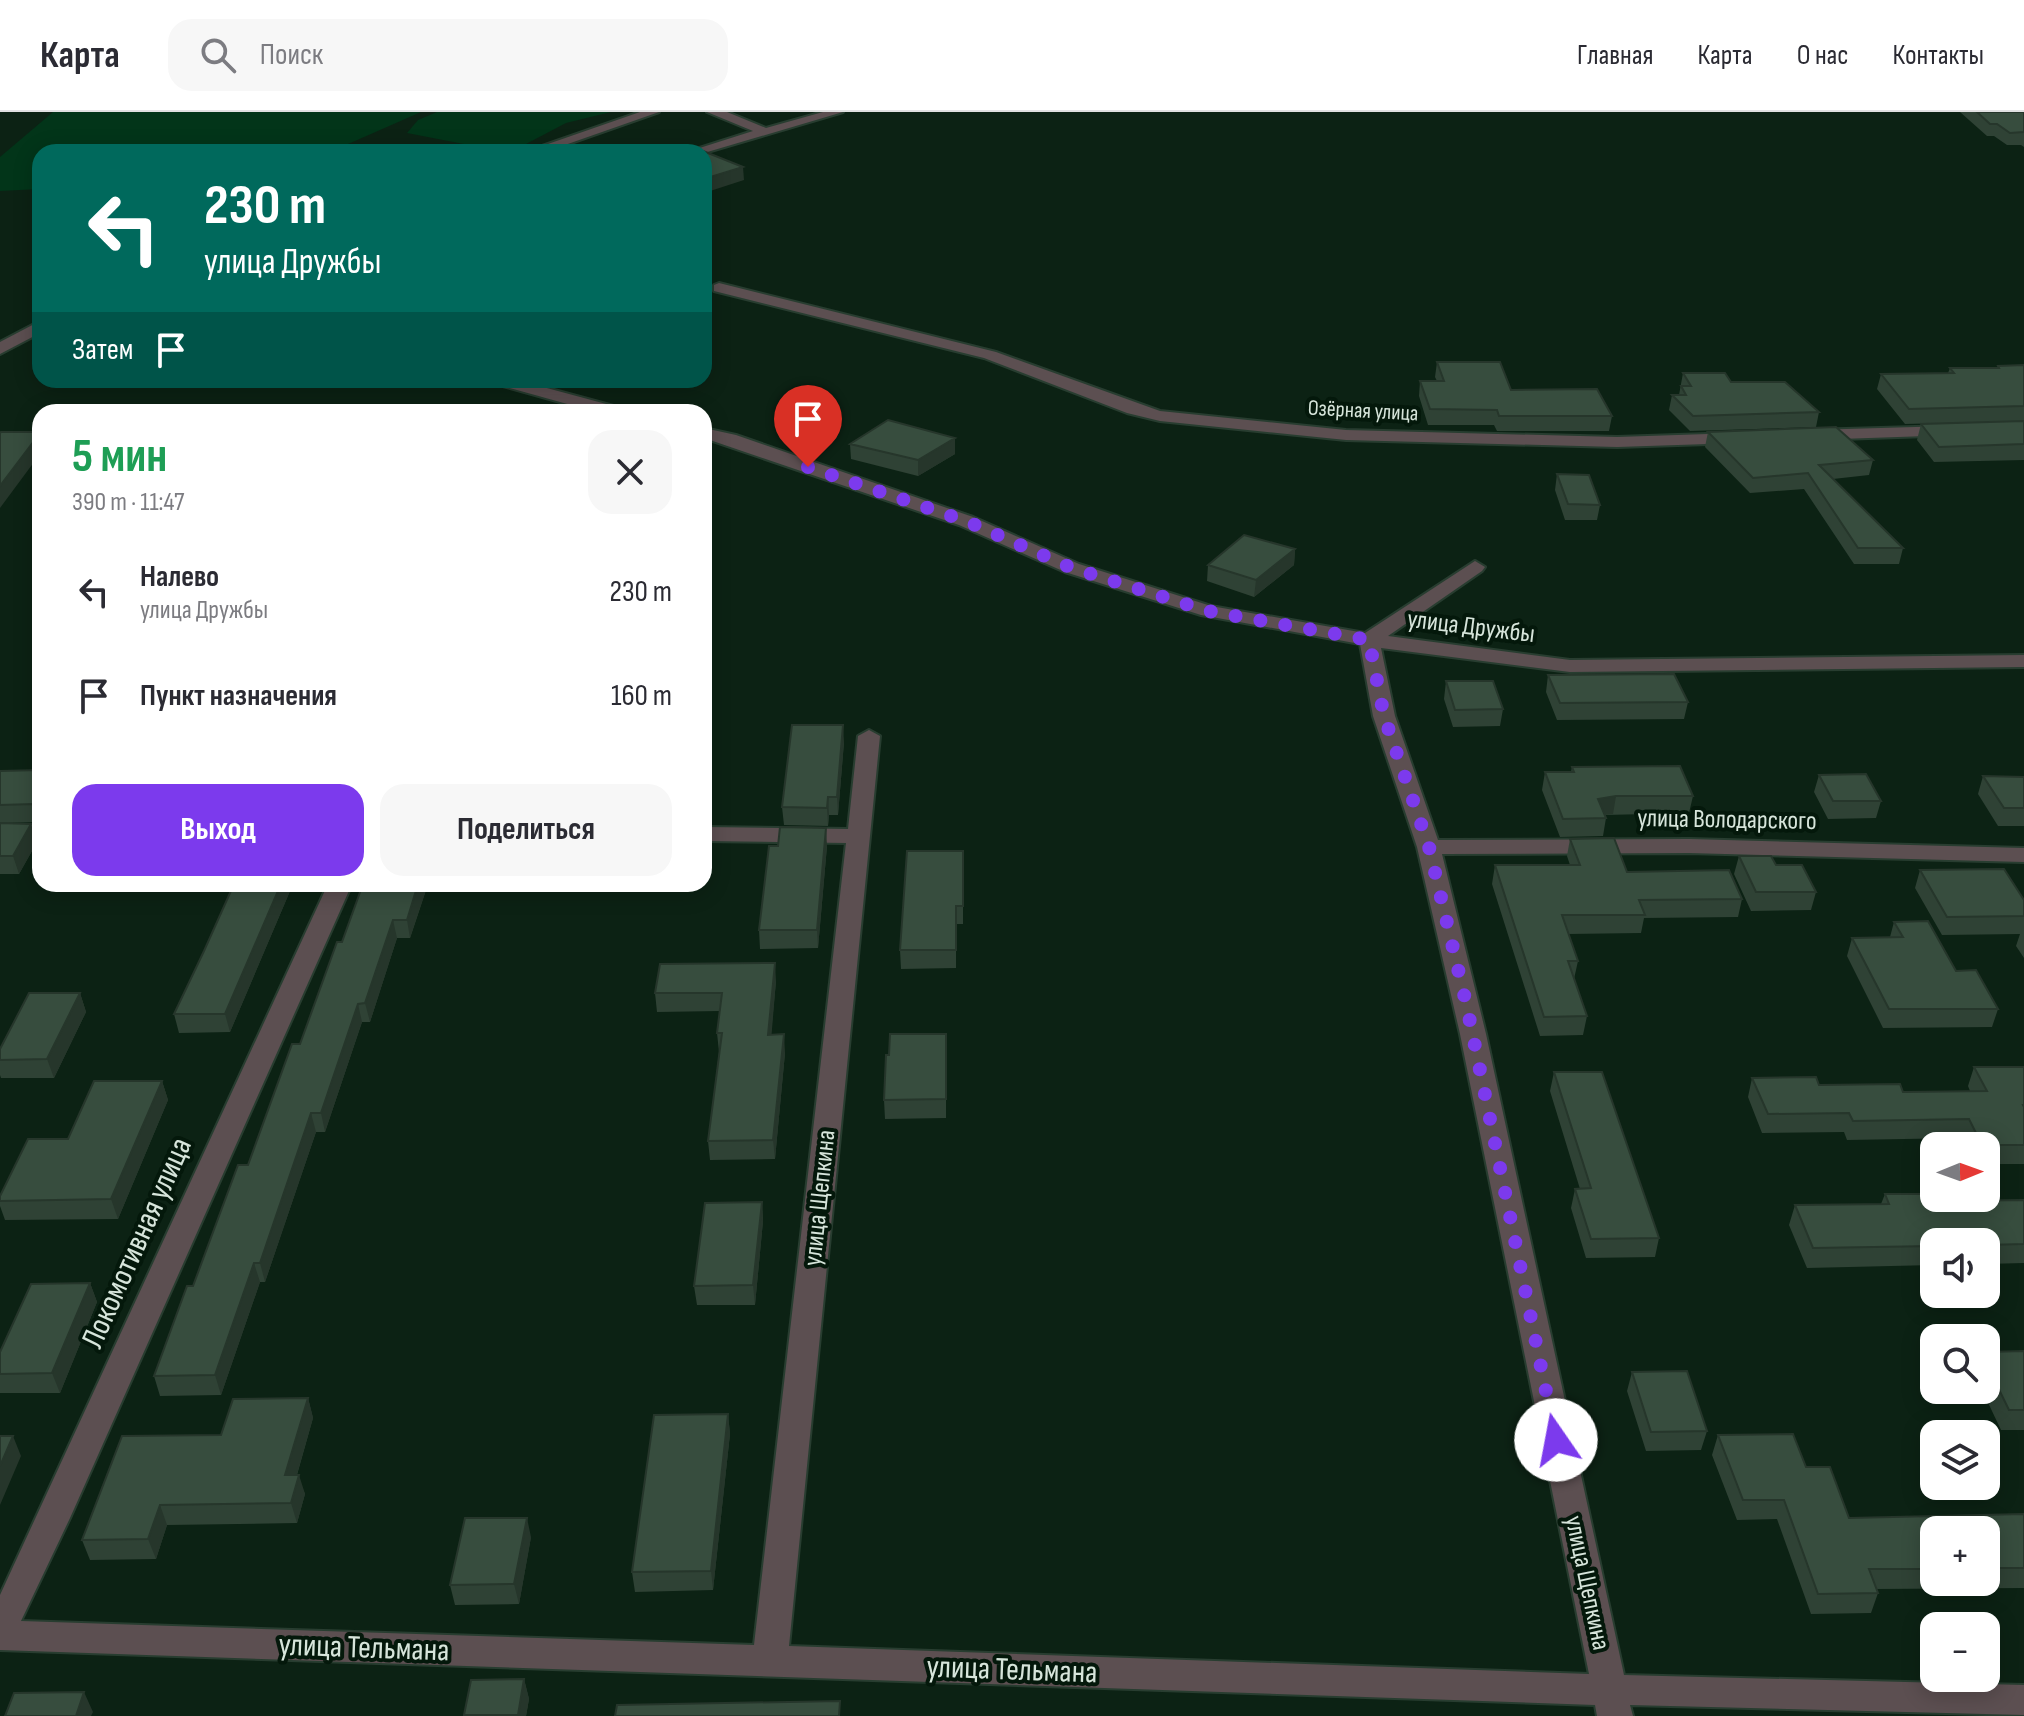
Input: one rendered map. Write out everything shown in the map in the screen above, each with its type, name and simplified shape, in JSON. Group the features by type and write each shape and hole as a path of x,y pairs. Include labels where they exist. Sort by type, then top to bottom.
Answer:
{"street":[{"path":"556,144 653,112"},
{"path":"713,112 765,132"},
{"path":"712,147 837,112"},
{"name":"Озёрная улица","path":"719,288 990,355 1133,409 1160,416 1346,435 1617,442 1758,437"},
{"path":"1,347 32,330"},
{"path":"520,388 565,404"},
{"path":"1789,436 1961,430"},
{"name":"улица Дружбы","path":"712,435 966,521 1072,568 1208,611 1369,640 1570,666 2024,661"},
{"path":"1369,640 1475,567"},
{"name":"улица Щепкина","path":"1369,640 1384,716 1429,847 1473,1034 1612,1703"},
{"name":"улица Щепкина","path":"770,1660 869,736"},
{"path":"0,832 32,832"},
{"path":"712,834 859,836"},
{"name":"улица Володарского","path":"1429,847 1689,846 2021,859"},
{"name":"Локомотивная улица","path":"0,1633 336,892"},
{"name":"улица Тельмана","path":"0,1633 1344,1683 1612,1703 2024,1700"}],"green space":[{"path":"53,112 421,112 348,144 32,144 32,189 0,191 0,157"},
{"path":"437,112 611,112 566,123 526,144 464,144 407,133 418,120"}],"building":[{"path":"1977,112 2024,112 2024,132 2010,133 1997,124 1990,124"},
{"path":"712,155 743,167 712,177"},
{"path":"1437,362 1500,362 1511,390 1597,389 1612,416 1499,416 1497,410 1430,409 1420,381 1444,381"},
{"path":"2024,365 2024,406 1909,409 1881,374 1954,373 1950,368"},
{"path":"1683,373 1725,373 1731,382 1785,382 1819,412 1693,416 1672,395 1686,395 1681,386 1691,386"},
{"path":"888,420 955,438 918,460 850,444"},
{"path":"2024,421 2024,444 1939,447 1921,424"},
{"path":"1836,427 1873,460 1819,465 1903,548 1858,548 1808,473 1753,478 1708,432"},
{"path":"32,432 32,444 0,486 0,433"},
{"path":"1557,474 1589,475 1600,505 1568,504"},
{"path":"1244,535 1295,549 1256,580 1208,565"},
{"path":"1674,674 1688,702 1560,703 1548,675"},
{"path":"1446,681 1493,681 1503,709 1455,710"},
{"path":"792,725 843,725 837,797 828,797 827,808 782,807"},
{"path":"1680,766 1693,796 1616,796 1598,799 1606,818 1563,819 1545,772 1574,772 1572,767"},
{"path":"32,770 32,804 0,805 0,771"},
{"path":"1866,774 1881,801 1833,801 1819,775"},
{"path":"1983,776 2024,777 2024,808 2004,808"},
{"path":"0,823 31,824 13,856 0,856"},
{"path":"780,827 826,828 817,930 759,930 769,846 778,846"},
{"path":"1614,838 1627,872 1729,870 1742,899 1639,900 1645,915 1562,915 1578,961 1568,961 1587,1016 1544,1017 1495,865 1580,865 1570,839"},
{"path":"907,851 963,851 963,906 956,906 956,950 900,950"},
{"path":"1739,856 1771,856 1776,865 1802,865 1816,892 1756,892"},
{"path":"2004,869 2024,900 2024,916 1947,917 1920,870"},
{"path":"230,892 278,892 225,1014 174,1014"},
{"path":"360,892 416,892 407,920 393,920 365,1003 358,1004 321,1113 311,1113 260,1263 254,1263 215,1375 154,1376 187,1286 193,1286 238,1165 248,1165 292,1044 300,1044 337,942 342,942"},
{"path":"1928,921 1956,971 1976,970 1998,1009 1889,1009 1852,938 1903,937 1894,922"},
{"path":"775,963 768,1035 784,1034 773,1140 708,1141 722,1033 717,1033 722,993 655,993 660,964"},
{"path":"29,993 80,993 47,1059 0,1060 0,1049"},
{"path":"890,1034 946,1034 946,1099 884,1100"},
{"path":"1974,1067 2024,1067 2024,1145 2000,1145 2000,1132 1976,1132 1969,1119 1853,1121 1849,1113 1768,1114 1752,1078 1816,1077 1819,1085 1900,1084 1903,1092 1987,1091"},
{"path":"1554,1072 1602,1072 1659,1238 1591,1239 1575,1189 1591,1188"},
{"path":"94,1081 162,1081 111,1199 0,1201 28,1139 68,1139"},
{"path":"1885,1194 1920,1194 1920,1212 2000,1212 2000,1200 2024,1200 2024,1244 2000,1245 2000,1228 1920,1228 1920,1246 1813,1248 1795,1205 1889,1204"},
{"path":"762,1202 753,1285 694,1286 705,1203"},
{"path":"90,1283 52,1373 0,1374 0,1352 31,1284"},
{"path":"2024,1351 2024,1410 2009,1410 2000,1392 2000,1352"},
{"path":"1687,1371 1707,1431 1651,1432 1632,1372"},
{"path":"308,1398 285,1475 299,1475 291,1503 160,1505 148,1539 82,1540 122,1436 221,1435 233,1399"},
{"path":"728,1414 711,1571 632,1572 654,1415"},
{"path":"1793,1434 1806,1467 1830,1467 1849,1518 1920,1516 1920,1569 1869,1569 1878,1593 1818,1594 1784,1500 1743,1500 1718,1435"},
{"path":"0,1436 13,1436 0,1466"},
{"path":"2024,1514 2024,1568 2000,1568 2000,1516 1936,1516"},
{"path":"465,1518 527,1518 514,1584 450,1585"},
{"path":"524,1679 518,1715 464,1715 471,1680"},
{"path":"84,1692 76,1716 5,1716 14,1693"},
{"path":"840,1701 839,1716 615,1716 617,1705"}],"route":[{"path":"808,467 966,521 1072,568 1208,611 1369,640 1384,716 1429,847 1467,1007 1556,1440"}]}
